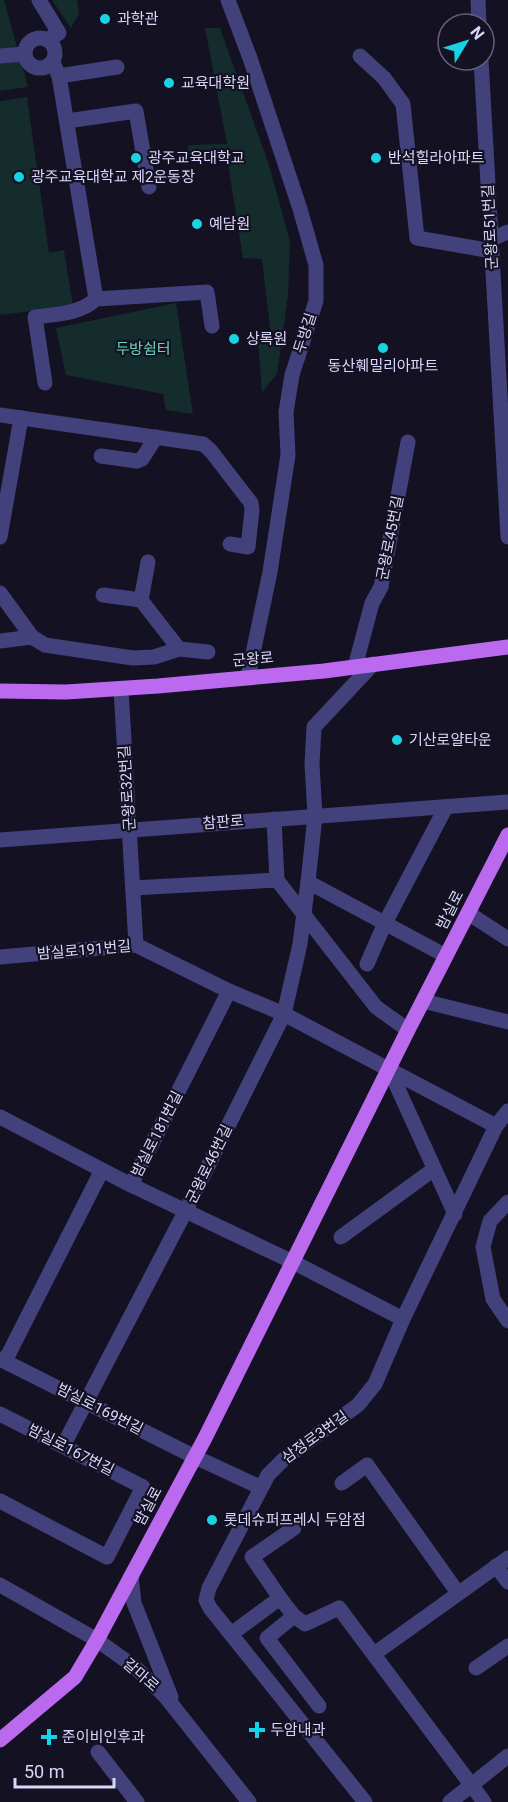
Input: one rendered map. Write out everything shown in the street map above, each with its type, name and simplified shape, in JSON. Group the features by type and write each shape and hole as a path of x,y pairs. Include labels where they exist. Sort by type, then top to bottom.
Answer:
{"main road":[{"name":"군왕로","path":"0,691 66,692 121,689 355,667 508,647"},
{"name":"밤실로","path":"0,1740 75,1677 97,1640 195,1457 508,835"}],"street":[{"path":"39,0 59,33 47,40"},
{"name":"두방길","path":"228,0 254,69 316,265 316,301 292,375 287,403 288,455 270,572 248,677"},
{"path":"96,299 67,121 56,70 55,47 43,38 32,40 25,54 29,64 44,69 56,70 117,67"},
{"path":"0,56 25,54"},
{"path":"360,56 384,78 403,104 417,238 491,245 508,232"},
{"name":"군왕로51번길","path":"482,72 508,537"},
{"path":"67,121 136,111 149,187"},
{"path":"45,383 35,317 77,310 89,306 96,299 207,292 212,326"},
{"path":"0,415 203,444 248,498 252,510 248,547 230,544"},
{"path":"0,537 21,418"},
{"path":"102,456 137,461 142,459 156,437"},
{"name":"군왕로45번길","path":"355,667 372,603 381,587 408,442"},
{"path":"141,600 148,562"},
{"path":"0,593 32,637 45,645 133,658 154,657 178,649 208,652"},
{"path":"103,595 141,600 178,649"},
{"path":"0,640 32,637"},
{"name":"군왕로46번길","path":"63,1446 185,1212 284,1014 300,944 315,816 312,764 314,727 373,664"},
{"name":"군왕로32번길","path":"121,689 136,945"},
{"name":"참판로","path":"0,840 508,802"},
{"path":"367,964 385,923 446,807"},
{"path":"274,819 277,880 376,1007 408,1030"},
{"path":"133,888 277,880"},
{"path":"308,882 446,956"},
{"path":"468,913 508,939"},
{"name":"밤실로191번길","path":"0,957 136,945 229,991 284,1014 389,1069"},
{"name":"밤실로181번길","path":"131,1185 229,991"},
{"path":"423,1001 508,1022"},
{"path":"389,1069 496,1126"},
{"path":"389,1069 455,1214"},
{"name":"삼정로3번길","path":"365,1802 210,1608 206,1600 209,1588 268,1475 284,1459 331,1426 364,1398 382,1370 403,1319 496,1126 508,1111"},
{"name":"밤실로181번길","path":"0,1117 185,1212 293,1262"},
{"path":"341,1237 434,1169"},
{"name":"밤실로169번길","path":"102,1170 52,1269 2,1360 260,1487"},
{"path":"508,1202 490,1221 483,1248 493,1299 508,1321"},
{"path":"293,1262 403,1319"},
{"name":"밤실로167번길","path":"0,1414 143,1486 107,1557 0,1501"},
{"path":"342,1483 367,1465 458,1593"},
{"path":"294,1528 252,1557 280,1598 294,1616 305,1624 339,1608 484,1802"},
{"path":"374,1654 502,1562 508,1582"},
{"path":"131,1576 134,1603 177,1711"},
{"name":"갈마로","path":"0,1585 97,1640 136,1668 177,1711 249,1802"},
{"path":"231,1634 280,1598"},
{"path":"294,1616 267,1638 319,1706"},
{"path":"476,1668 508,1646"},
{"path":"98,1752 137,1802"},
{"path":"450,1802 508,1756"}],"green space":[{"path":"0,0 4,0 28,87 0,91"},
{"path":"52,0 77,0 79,14 71,28"},
{"path":"205,28 220,28 269,165 290,241 288,296 277,374 262,392 258,341 271,337 262,259 243,258 227,158 189,158 188,145 227,144"},
{"name":"광주교육대학교 제2운동장","path":"27,97 49,253 64,250 73,306 0,315 0,101"},
{"name":"두방쉼터","path":"176,303 193,414 166,410 163,394 66,375 56,328"}],"place":[{"name":"과학관","path":"105,19"},
{"name":"교육대학원","path":"169,83"},
{"name":"광주교육대학교","path":"136,158"},
{"name":"반석힐라아파트","path":"376,158"},
{"name":"광주교육대학교 제2운동장","path":"19,177"},
{"name":"예담원","path":"197,224"},
{"name":"상록원","path":"234,339"},
{"name":"동산훼밀리아파트","path":"383,348"},
{"name":"기산로얄타운","path":"397,740"},
{"name":"롯데슈퍼프레시 두암점","path":"212,1520"},
{"name":"두암내과","path":"257,1730"},
{"name":"준이비인후과","path":"49,1737"}]}
